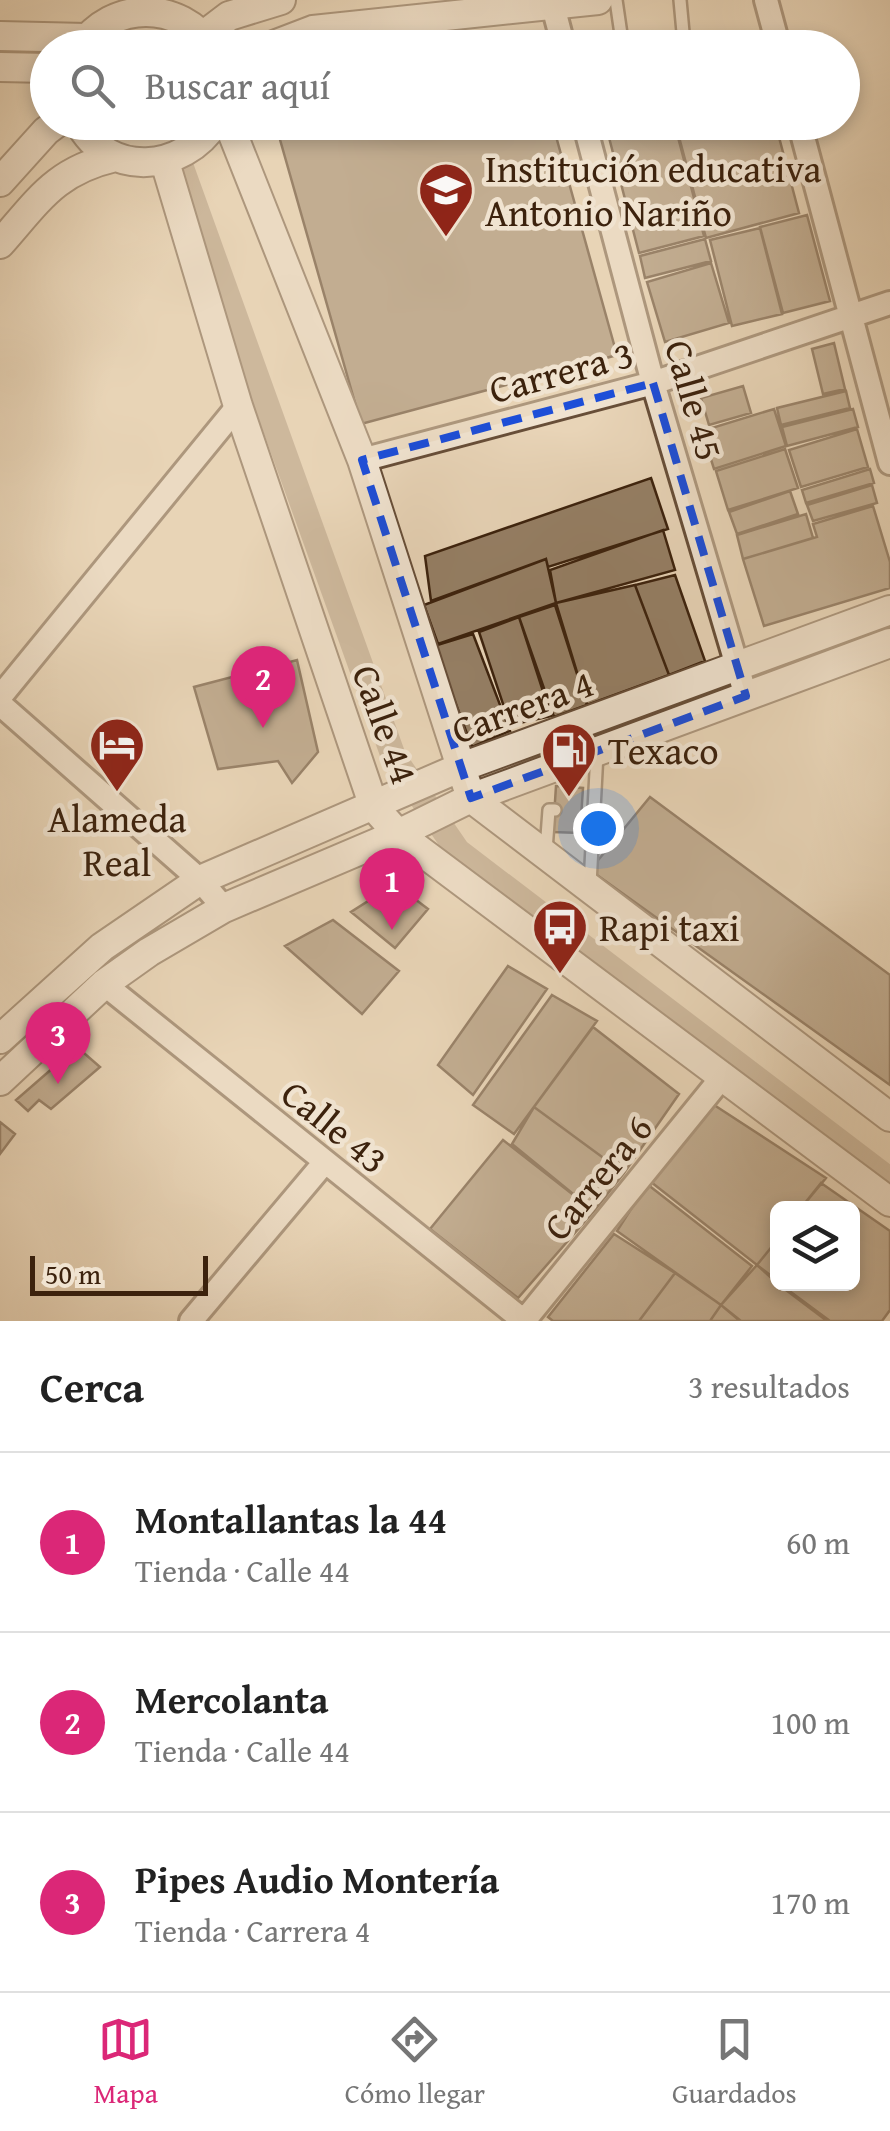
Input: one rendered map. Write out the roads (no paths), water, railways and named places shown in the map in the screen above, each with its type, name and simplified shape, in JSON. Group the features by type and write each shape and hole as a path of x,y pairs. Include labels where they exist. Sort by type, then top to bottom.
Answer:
{"street":[{"path":"217,30 229,16 281,0"},
{"path":"313,30 598,0"},
{"path":"766,0 774,30"},
{"path":"95,30 135,5 185,19 196,30"},
{"path":"553,6 559,30"},
{"path":"0,36 30,39"},
{"path":"0,67 30,68"},
{"path":"0,182 38,140"},
{"path":"93,140 116,157 140,164 164,162 184,154 202,140"},
{"name":"Calle 44","path":"235,140 362,460 447,773 464,801 546,855 890,1117"},
{"name":"Calle 45","path":"589,140 653,383 746,696"},
{"path":"804,140 890,463"},
{"path":"0,244 57,180 88,164 116,157"},
{"name":"Calle 44","path":"164,162 238,406 382,803 408,829 890,1202"},
{"name":"Carrera 3","path":"362,460 653,383 890,303"},
{"path":"224,908 200,880 0,701 238,406"},
{"name":"Carrera 4","path":"0,1039 102,947 200,880 447,773 890,610"},
{"name":"Carrera 4","path":"0,1081 104,984 224,908 464,801 890,643"},
{"name":"Calle 43","path":"104,984 524,1321"},
{"path":"0,1039 22,1058"},
{"name":"Carrera 6","path":"524,1321 724,1076"},
{"path":"190,1321 324,1163"}],"lane":[{"path":"616,0 620,30"},
{"path":"680,0 683,30"},
{"path":"589,888 588,811 597,751"},
{"path":"546,855 550,810 555,810"}],"waterway":[{"path":"182,169 394,758 458,851 890,1180"}],"place":[{"name":"Institución educativa Antonio Nariño","path":"446,239"},
{"name":"Mercolanta","path":"263,728"},
{"name":"Alameda Real","path":"117,794"},
{"name":"Texaco","path":"569,799"},
{"name":"Montallantas la 44","path":"392,930"},
{"name":"Rapi taxi","path":"560,976"},
{"name":"Pipes Audio Montería","path":"58,1084"}]}
